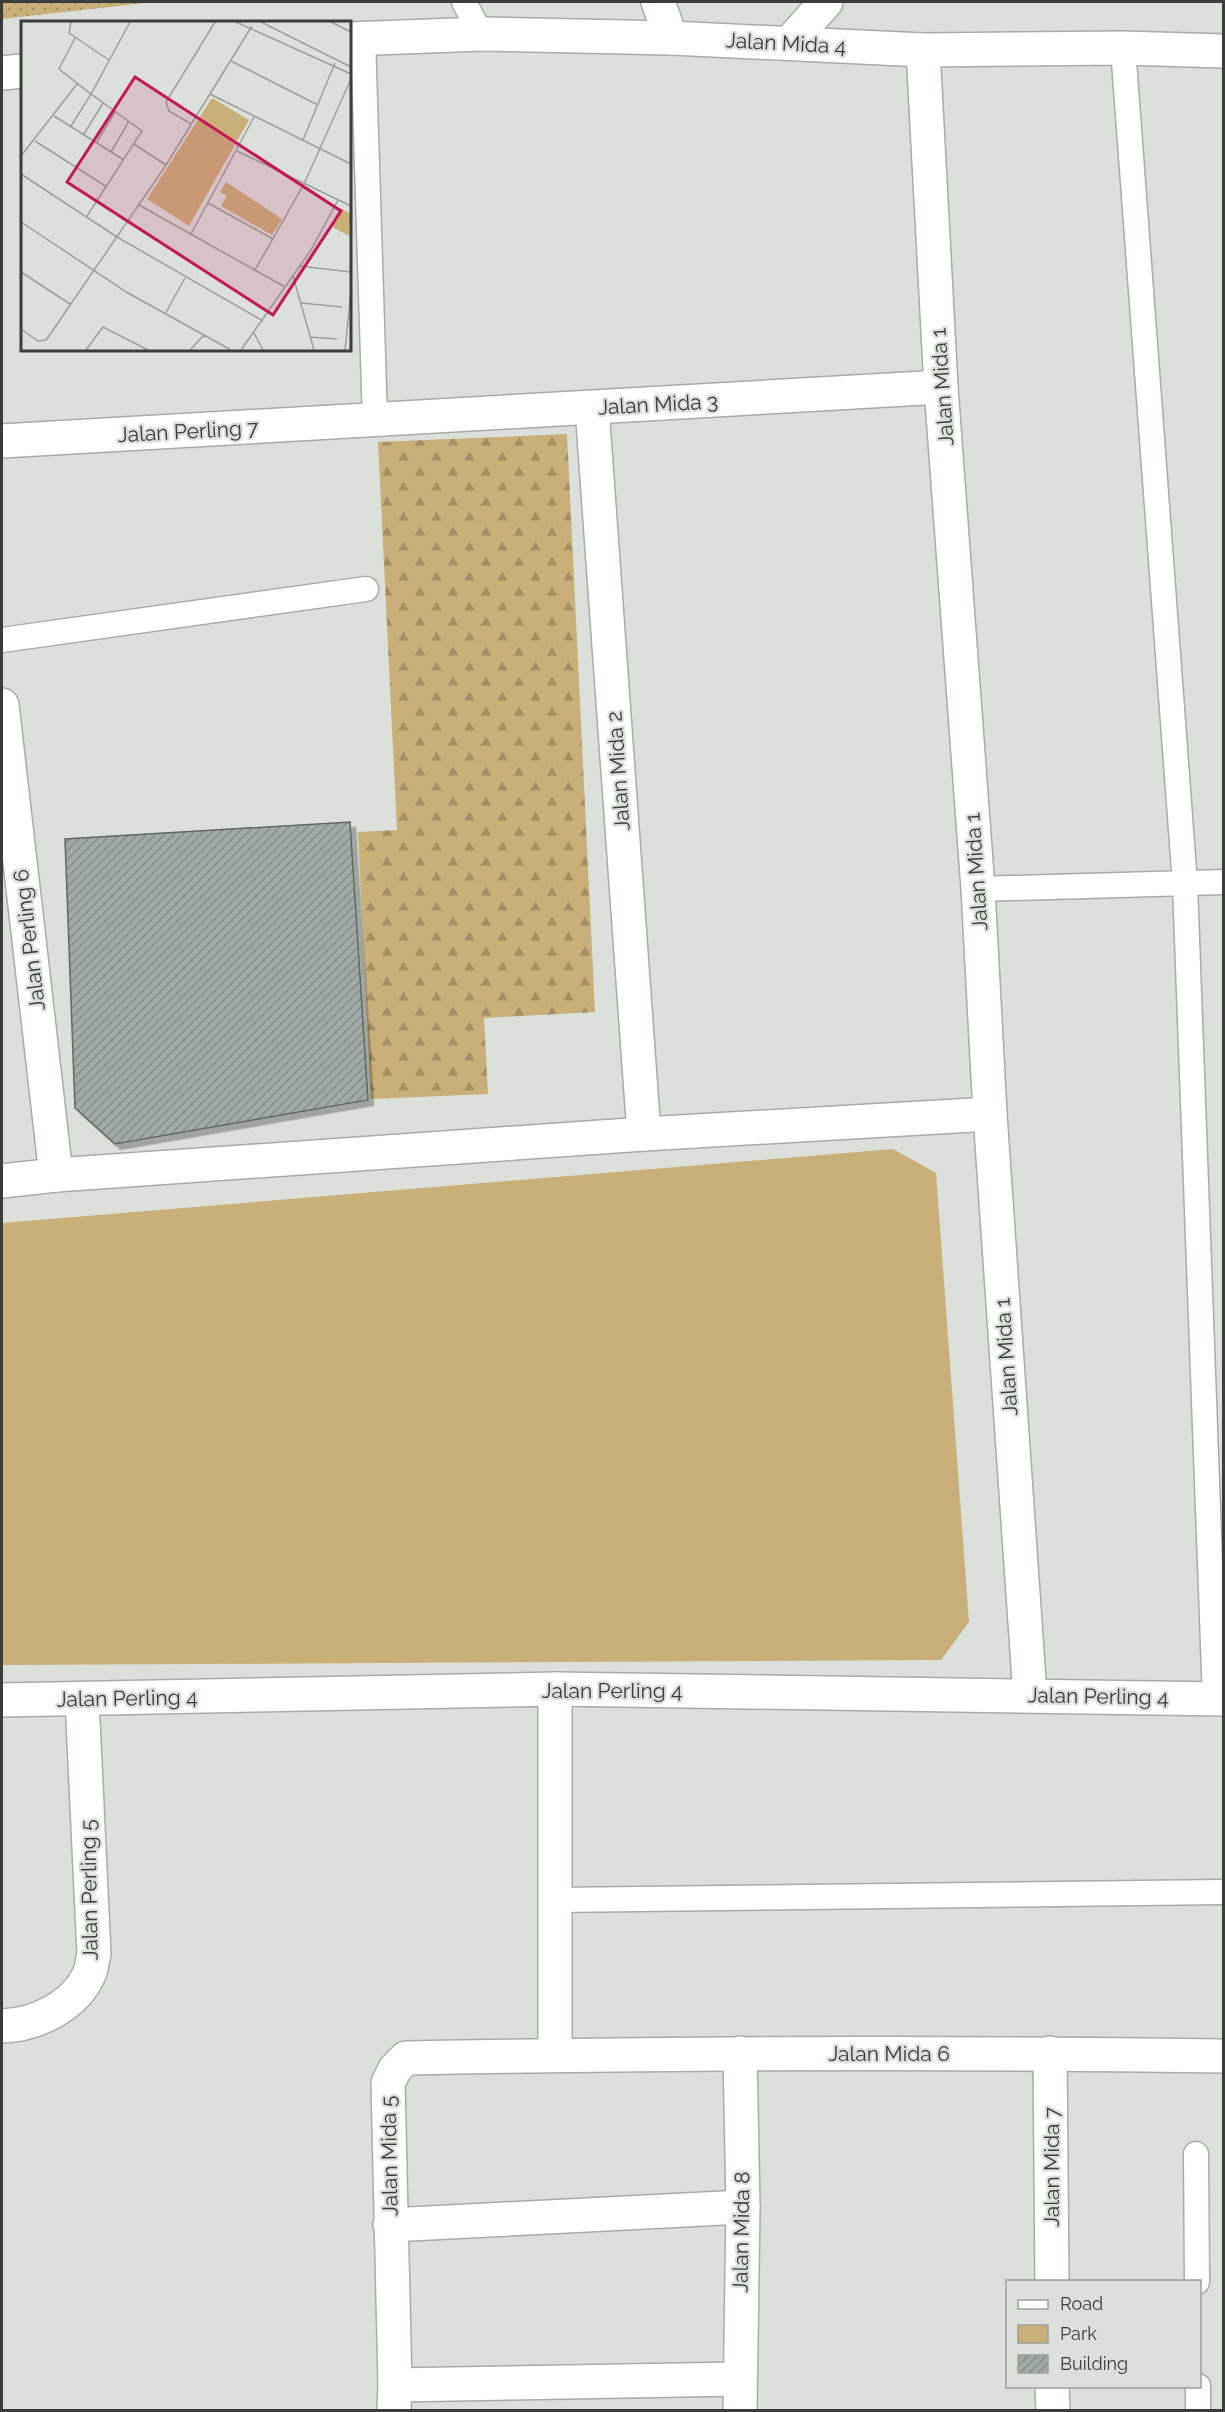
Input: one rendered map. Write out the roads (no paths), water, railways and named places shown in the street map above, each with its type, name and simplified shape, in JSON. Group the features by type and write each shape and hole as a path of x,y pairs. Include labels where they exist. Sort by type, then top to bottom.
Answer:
{"street":[{"path":"658,2 671,38"},
{"path":"790,42 826,2"},
{"name":"Jalan Mida 4","path":"356,38 481,34 790,42 923,50 1123,48 1224,51"},
{"name":"Jalan Mida 1","path":"923,50 941,387 978,889 990,1114 1030,1695"},
{"path":"2,73 21,71"},
{"name":"Jalan Mida 3","path":"375,420 941,387"},
{"name":"Jalan Mida 2","path":"592,408 644,1134"},
{"name":"Jalan Perling 7","path":"2,441 375,420"},
{"name":"Jalan Perling 6","path":"2,705 56,1175"},
{"path":"2,1181 56,1175 644,1134 990,1114"},
{"path":"555,1689 555,2055"},
{"name":"Jalan Perling 4","path":"2,1700 555,1689 1220,1699"},
{"name":"Jalan Perling 5","path":"2,2026 36,2020 55,2012 74,1995 90,1972 93,1954 82,1699"},
{"name":"Jalan Mida 8","path":"739,2395 743,2207 740,2053"},
{"name":"Jalan Mida 6","path":"555,2055 1050,2053 1224,2056"},
{"name":"Jalan Mida 7","path":"1050,2053 1052,2280"},
{"name":"Jalan Mida 5","path":"394,2398 388,2083 395,2069 406,2058 555,2055"},
{"path":"390,2225 743,2207"},
{"path":"1052,2388 1053,2410"},
{"path":"394,2398 739,2395"}],"lane":[{"path":"464,2 481,34"},
{"path":"356,38 375,420"},
{"path":"1123,48 1185,884 1220,1699"},
{"path":"2,640 366,590"},
{"path":"978,889 1224,882"},
{"path":"556,1900 1224,1893"},
{"path":"1196,2154 1197,2280"},
{"path":"1198,2388 1198,2410"}]}
